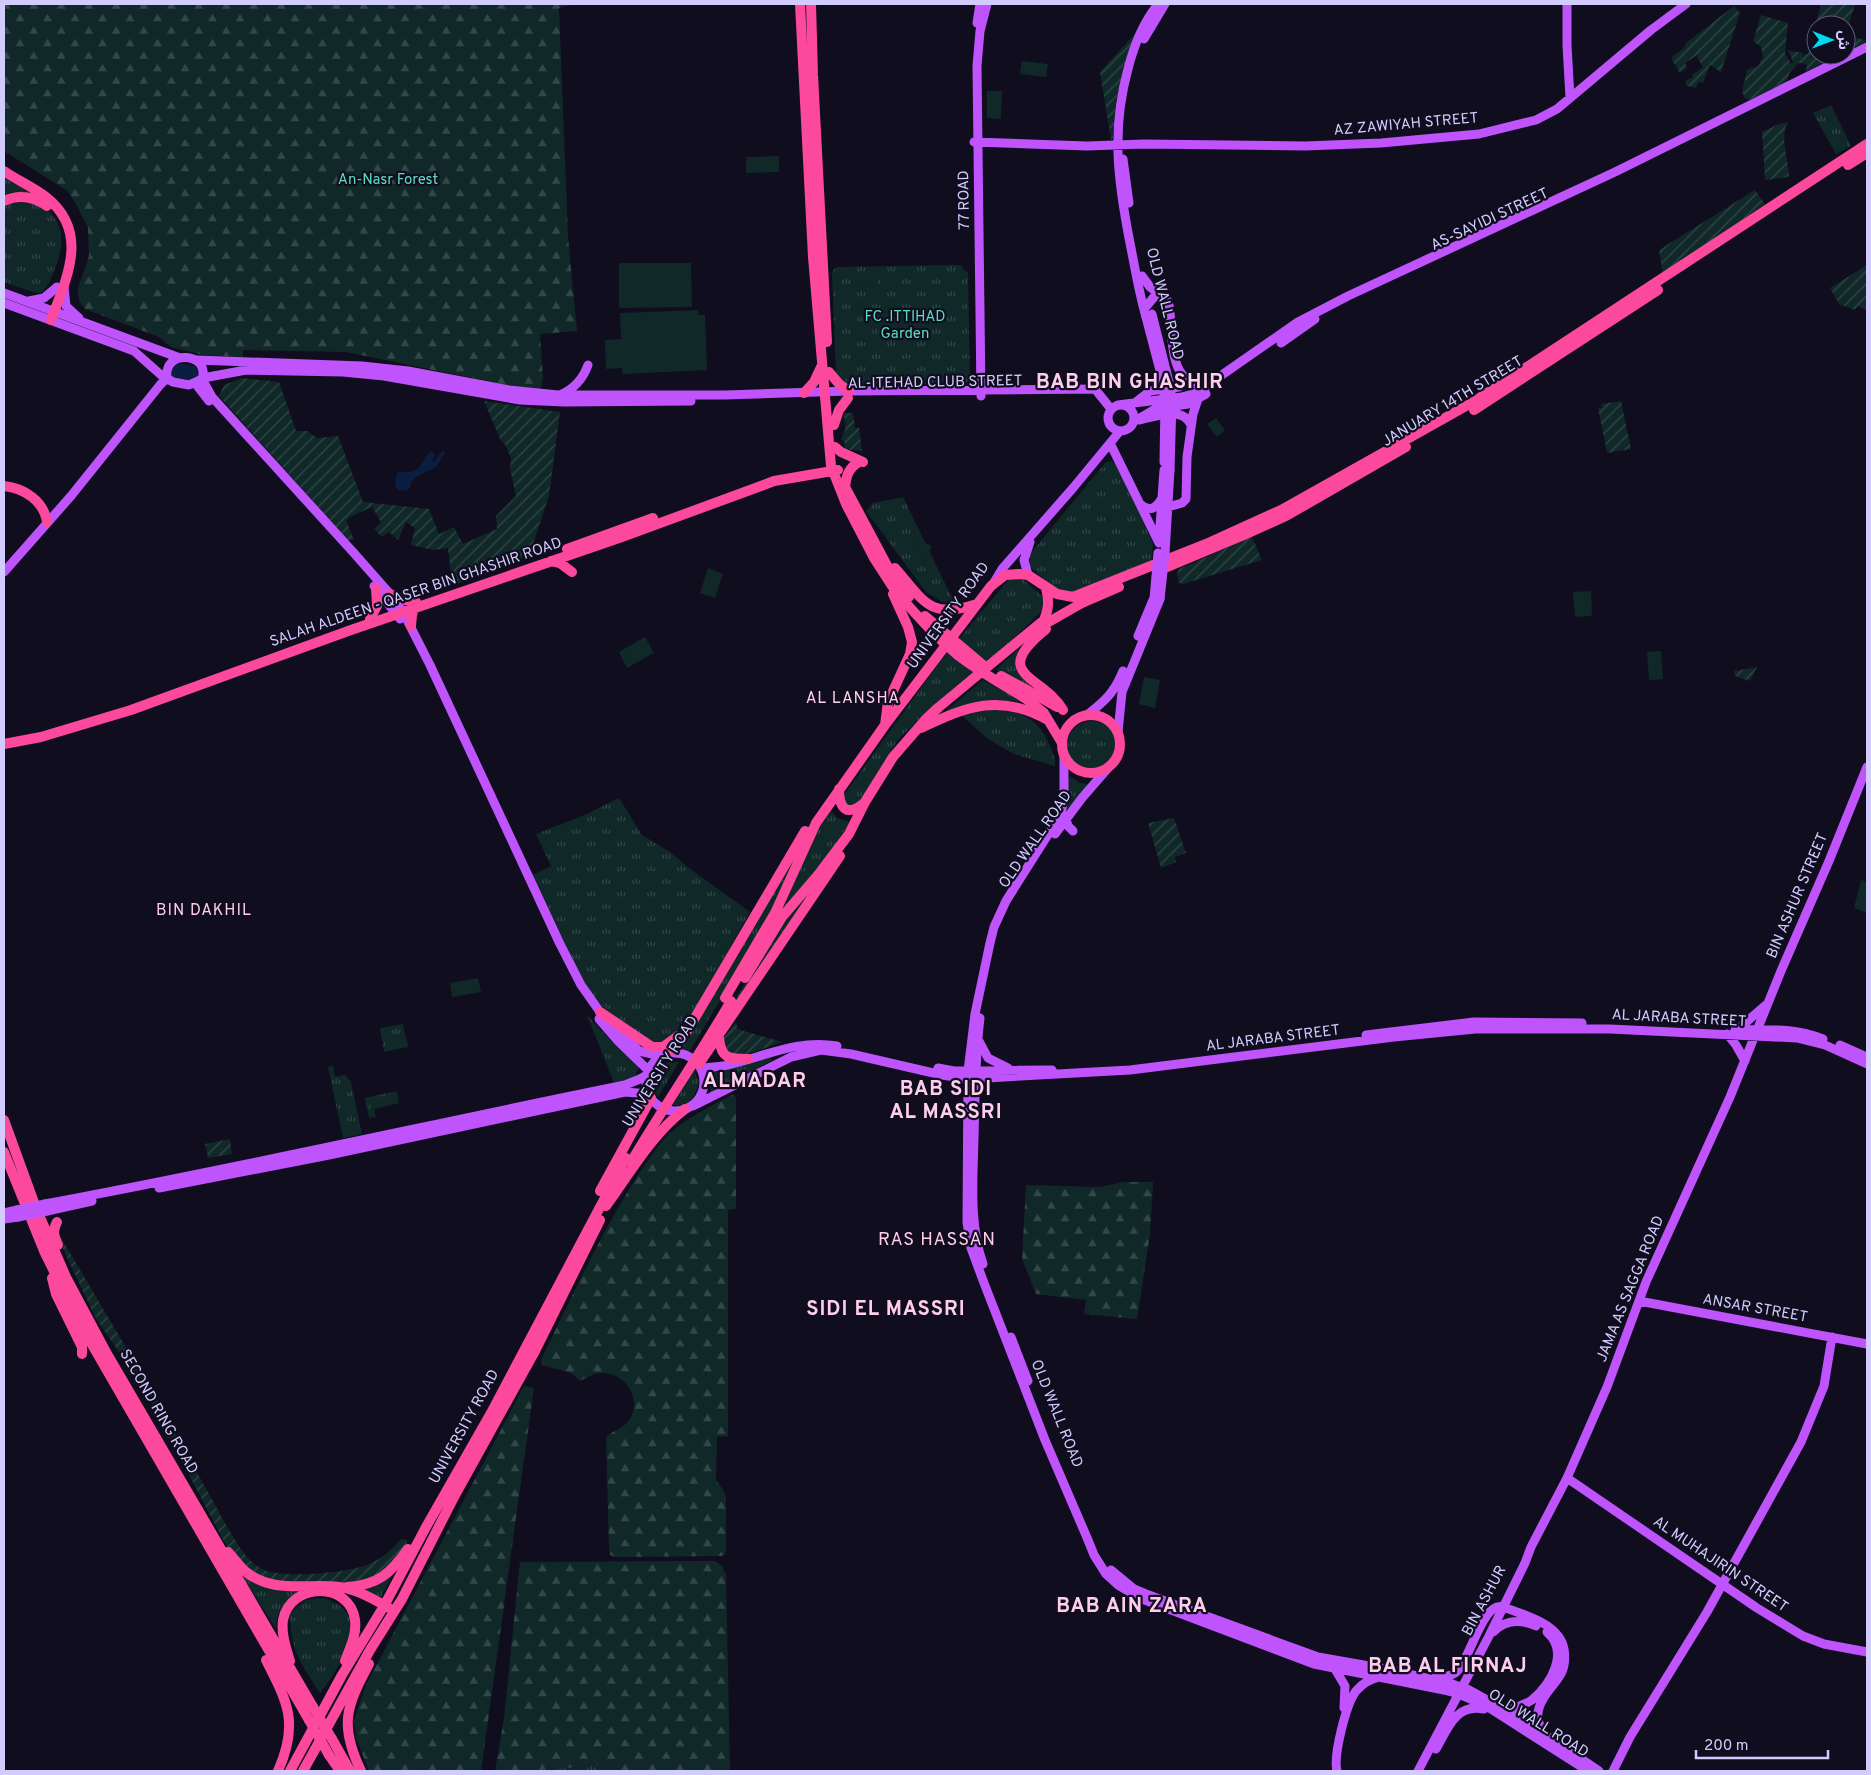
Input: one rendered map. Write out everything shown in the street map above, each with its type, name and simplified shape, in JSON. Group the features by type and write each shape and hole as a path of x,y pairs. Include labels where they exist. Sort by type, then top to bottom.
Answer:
{"highway":[{"path":"800,4 806,146 822,363 835,468 846,504 874,558 890,583 912,642 910,654 888,702 885,725"},
{"path":"811,4 821,244 829,372 827,395 834,425 835,468 880,554 907,599"},
{"name":"JANUARY 14TH STREET","path":"1028,575 1046,588 1064,596 1073,597 1245,527 1281,510 1491,392 1867,144"},
{"name":"JANUARY 14TH STREET","path":"1031,632 1059,615 1097,596 1286,516 1477,408 1867,153"},
{"path":"4,170 46,198 66,221 71,233 72,245 68,272 60,286 49,314"},
{"path":"4,201 18,197 38,200 55,212 61,221 67,245 60,286"},
{"path":"804,393 817,378 822,363"},
{"path":"829,372 849,394 838,410 834,425"},
{"path":"835,447 861,462 853,466 849,471 846,488"},
{"name":"SALAH ALDEEN - QASER BIN GHASHIR ROAD","path":"415,605 622,537 768,483 835,468"},
{"name":"SALAH ALDEEN - QASER BIN GHASHIR ROAD","path":"4,742 41,737 132,710 751,483 835,468"},
{"path":"4,486 20,490 41,506 50,518"},
{"path":"880,554 916,594 934,608 953,611 978,604"},
{"path":"550,561 560,563 572,572"},
{"path":"991,586 1005,574 1028,575"},
{"path":"890,583 927,618 979,662 1026,694 1063,710 1083,716 1096,715 1105,718 1113,724 1121,742 1120,752 1115,761 1099,773 1088,774 1074,767 1064,755 1062,743 1064,732 1070,724 1083,716"},
{"name":"UNIVERSITY ROAD","path":"290,1771 342,1675 384,1606 426,1527 487,1421 584,1235 628,1160 697,1058 775,913 812,829 885,725 991,586"},
{"path":"370,619 377,606 376,588"},
{"path":"1031,632 1044,620 1048,611 1049,601 1046,588"},
{"path":"390,594 415,605 411,626"},
{"name":"SALAH ALDEEN - QASER BIN GHASHIR ROAD","path":"4,742 132,706 370,619 398,611"},
{"path":"1059,615 1051,625 1025,648 1021,657 1021,664 1027,676 1056,699 1063,710"},
{"name":"UNIVERSITY ROAD","path":"728,1000 782,917 818,875 849,834 865,802 893,757 926,719 961,688 1031,632"},
{"path":"1026,694 1048,720 1062,743"},
{"path":"918,730 956,712 992,705 1018,707 1048,720"},
{"path":"839,789 842,807 848,810 855,809 865,802"},
{"path":"665,1055 678,1044 697,1015 758,908 806,830 812,829"},
{"path":"700,1066 837,861 849,834"},
{"path":"600,1012 645,1044 657,1048 675,1039 697,1015"},
{"path":"718,1038 724,1054 732,1058 748,1059"},
{"path":"584,1235 593,1207 606,1177 650,1096"},
{"path":"606,1206 655,1138 675,1117 689,1108"},
{"name":"SECOND RING ROAD","path":"4,1120 55,1254 96,1333 206,1525 311,1702"},
{"name":"SECOND RING ROAD","path":"4,1152 50,1265 95,1350 340,1771"},
{"name":"UNIVERSITY ROAD","path":"303,1771 365,1658 402,1599 454,1497 535,1351 628,1160"},
{"path":"58,1222 54,1229 54,1234 86,1304 96,1333"},
{"path":"50,1265 56,1294 82,1347 82,1354"},
{"path":"206,1525 245,1571 263,1582 283,1586 339,1587 368,1584 386,1575 393,1569 426,1527"},
{"path":"339,1587 356,1591 394,1611"},
{"path":"342,1675 355,1633 355,1620 351,1609 341,1598 326,1591 311,1591 303,1594 288,1608 283,1620 282,1630 290,1661 350,1771"},
{"path":"237,1596 244,1618 274,1675 289,1713 290,1738 278,1771"},
{"path":"361,1771 348,1739 347,1724 350,1708 362,1678 386,1634 402,1599"}],"main road":[{"path":"976,142 973,58 980,4"},
{"name":"77 ROAD","path":"978,393 976,142 978,46 987,4"},
{"name":"OLD WALL ROAD","path":"1118,732 1122,692 1157,599 1168,507 1166,402 1120,187 1120,145 1128,88 1139,33 1158,4"},
{"name":"OLD WALL ROAD","path":"1136,50 1165,4"},
{"path":"1567,4 1570,98"},
{"name":"AZ ZAWIYAH STREET","path":"976,142 1087,146 1305,146 1425,140 1479,134 1526,122 1556,109 1651,30 1686,4"},
{"name":"AS-SAYIDI STREET","path":"1480,238 1867,47"},
{"name":"AS-SAYIDI STREET","path":"1120,431 1128,429 1135,421 1155,408 1188,404 1198,399 1269,347 1298,322 1348,296 1613,178 1867,52"},
{"name":"OLD WALL ROAD","path":"1120,145 1147,311"},
{"path":"1142,276 1150,287 1168,300 1174,360 1184,376 1205,388"},
{"path":"27,301 44,298 60,286 66,306 71,312 86,322"},
{"path":"4,293 27,301 49,314 137,353 169,379 183,385 218,375 272,367"},
{"path":"1147,311 1154,298 1161,295"},
{"path":"4,303 86,322 180,358 197,360 272,367 343,369 558,395 804,393 827,395"},
{"path":"119,346 123,336"},
{"name":"AS-SAYIDI STREET","path":"1115,407 1190,396 1269,347"},
{"path":"169,379 166,373 170,363 180,358"},
{"path":"197,360 203,369 200,380 220,415 350,554 390,594 398,611 416,648 558,946 588,1005 648,1073 647,1088 650,1096 658,1105 666,1110 676,1111 689,1108 699,1100 705,1084 700,1066 686,1054 665,1055 639,1051 600,1012 581,985 558,946 411,626 398,611 376,588 350,554 212,397 200,380"},
{"path":"558,395 575,386 583,376 588,365"},
{"path":"212,397 211,388 218,375"},
{"path":"407,376 502,397 543,401 634,402 827,395"},
{"path":"1132,404 1150,391 1179,387 1183,383 1184,376"},
{"path":"4,572 78,487 153,394 169,379"},
{"name":"AL-ITEHAD CLUB STREET","path":"827,395 1097,392 1115,407"},
{"path":"1168,507 1182,504 1186,499 1186,466 1191,425 1198,399"},
{"path":"1120,431 1112,428 1108,421 1109,413 1115,407 1123,405 1130,409 1135,421 1176,414 1185,417 1191,425"},
{"name":"UNIVERSITY ROAD","path":"991,586 1002,569 1120,431"},
{"path":"1110,443 1159,543"},
{"name":"OLD WALL ROAD","path":"1161,553 1159,543 1162,498 1167,470"},
{"path":"1140,504 1147,509 1152,509 1158,506 1162,498"},
{"path":"1028,575 1024,566 1025,553 1041,525"},
{"name":"OLD WALL ROAD","path":"1083,716 1107,700 1118,684 1157,599"},
{"name":"OLD WALL ROAD","path":"1064,755 1064,798 1060,814 1006,901 994,927 975,1014 972,1075 973,1223 979,1253 998,1306 1086,1524 1109,1572 1140,1592 1314,1664 1451,1687"},
{"name":"BIN ASHUR STREET","path":"1756,1032 1867,767"},
{"name":"OLD WALL ROAD","path":"972,1075 982,1003 998,929 1004,914 1015,891 1066,818 1108,768"},
{"path":"1066,818 1068,826 1073,831"},
{"path":"1737,1030 1768,1004"},
{"path":"1764,1014 1768,1021 1784,1030"},
{"name":"AL JARABA STREET","path":"689,1108 791,1057 811,1051 834,1051 942,1075 1130,1070 1416,1028 1474,1022 1610,1023 1756,1032 1802,1039 1825,1045 1867,1064"},
{"name":"AL JARABA STREET","path":"700,1066 726,1066 798,1045 823,1044 972,1075 1013,1070 1089,1069 1127,1066 1475,1029 1610,1029 1727,1034 1784,1030 1810,1034 1867,1057"},
{"name":"JAMA AS SAGGA ROAD","path":"1529,1551 1566,1478 1606,1388 1640,1299 1730,1097 1756,1032"},
{"path":"1727,1034 1736,1044 1744,1061"},
{"path":"978,1037 988,1058 1013,1070"},
{"path":"766,1054 773,1056 775,1059 772,1066"},
{"path":"4,1219 46,1207 427,1127 526,1104 625,1085 640,1080 648,1073 656,1060 665,1055"},
{"path":"46,1207 329,1155 625,1092 650,1096"},
{"path":"4,1213 17,1214"},
{"name":"ANSAR STREET","path":"1640,1299 1867,1339"},
{"name":"ANSAR STREET","path":"1764,1322 1867,1344"},
{"path":"1612,1771 1630,1737 1667,1679 1722,1584 1810,1425 1824,1386 1832,1337"},
{"name":"AL MUHAJIRIN STREET","path":"1566,1478 1757,1608 1803,1636 1824,1644 1867,1652"},
{"name":"BIN ASHUR","path":"1413,1771 1501,1606 1521,1562 1529,1551"},
{"path":"1420,1771 1489,1636 1501,1606"},
{"path":"1426,1677 1448,1676 1458,1669 1490,1611 1501,1606 1546,1625 1555,1632 1563,1644 1565,1657 1564,1666 1553,1687 1540,1705 1538,1714 1539,1724 1543,1733"},
{"path":"1489,1636 1504,1624 1513,1621 1523,1622 1529,1623 1548,1633 1556,1646 1558,1656 1556,1666 1552,1676 1543,1688 1524,1705 1506,1710"},
{"name":"OLD WALL ROAD","path":"1257,1639 1318,1657 1426,1677 1506,1710 1600,1771"},
{"path":"1332,1771 1330,1759 1346,1695 1345,1686 1335,1669"},
{"path":"1337,1771 1335,1754 1352,1696 1364,1683 1371,1679 1383,1677"},
{"name":"OLD WALL ROAD","path":"1468,1694 1588,1771"},
{"path":"1420,1771 1460,1712 1468,1708 1479,1708 1496,1713"}],"green space":[{"name":"An-Nasr Forest","path":"4,4 574,4 559,8 568,237 577,331 540,334 543,378 541,389 506,385 346,352 243,350 243,357 203,355 171,347 159,337 85,309 79,301 78,288 89,256 88,228 77,206 68,191 7,153 4,149"},
{"path":"1821,4 1855,4 1852,15 1818,15"},
{"path":"1734,6 1740,13 1721,72 1710,65 1703,83 1698,82 1696,88 1687,86 1685,81 1693,77 1692,75 1703,67 1697,57 1699,54 1685,63 1687,68 1680,73 1671,58 1685,47 1686,43"},
{"path":"1761,15 1788,23 1785,53 1791,64 1793,62 1788,50 1803,53 1802,56 1804,57 1804,54 1806,54 1806,64 1798,63 1790,72 1785,85 1749,100 1745,98 1742,92 1747,70 1758,66 1763,57 1761,47 1753,41"},
{"path":"1140,28 1126,62 1116,101 1113,138 1111,140 1100,72"},
{"path":"1856,37 1867,41 1856,47"},
{"path":"1022,61 1048,64 1046,77 1020,74"},
{"path":"1806,65 1819,65 1805,72"},
{"path":"987,91 1002,91 1001,119 987,118"},
{"path":"1831,105 1851,146 1836,154 1813,113"},
{"path":"1788,122 1785,129 1784,142 1789,177 1765,180 1762,132"},
{"path":"779,156 779,172 746,173 746,157"},
{"path":"4,175 46,200 4,200"},
{"path":"1755,190 1765,204 1663,275 1659,250"},
{"path":"24,202 36,205 54,216 61,233 60,255 49,284 41,293 4,282 4,207 9,204"},
{"path":"619,263 691,263 692,307 619,308"},
{"name":"FC .ITTIHAD Garden","path":"961,265 968,272 970,379 968,382 849,387 842,385 836,373 832,273 834,269 838,267"},
{"path":"1867,265 1867,310 1858,306 1855,310 1839,304 1830,288"},
{"path":"859,274 878,274 878,284 860,285"},
{"path":"698,310 698,315 705,315 707,370 622,374 622,368 606,369 605,340 621,339 620,313"},
{"path":"242,378 279,382 296,431 307,431 317,438 338,436 363,502 429,509 439,534 454,527 463,544 497,529 496,516 516,496 510,469 511,458 506,446 500,439 484,401 560,412 549,496 529,556 474,575 458,584 455,574 451,576 448,548 434,550 411,545 415,528 406,522 398,540 389,532 382,537 374,529 381,522 372,507 346,520 354,540 348,540 219,396 224,385"},
{"path":"1621,401 1631,449 1607,453 1598,408 1602,408 1601,404"},
{"path":"844,413 853,413 855,428 859,428 862,451 845,449 844,441 841,440 845,429"},
{"path":"1216,418 1225,430 1217,437 1207,424"},
{"path":"1112,461 1120,468 1153,544 1152,559 1149,563 1075,593 1061,593 1030,567 1030,554 1106,462"},
{"path":"903,497 954,602 942,602 926,592 866,511 873,503"},
{"path":"913,534 932,547 925,557 907,543"},
{"path":"1252,537 1262,560 1183,584 1179,583 1177,574 1179,569"},
{"path":"708,568 723,574 715,598 700,593"},
{"path":"1009,579 1023,579 1043,597 1044,607 1040,613 990,661 963,680 924,714 897,741 859,804 849,807 842,798 846,792 939,663"},
{"path":"1591,591 1592,616 1575,617 1573,592"},
{"path":"645,637 654,653 627,668 619,652"},
{"path":"1019,648 1017,655 1019,668 1026,680 1041,695 996,670"},
{"path":"1661,651 1663,679 1649,680 1647,652"},
{"path":"1757,667 1750,681 1735,676 1734,671"},
{"path":"1144,677 1160,680 1155,708 1139,704"},
{"path":"983,680 1026,703 985,701 966,704 946,711"},
{"path":"982,710 1013,712 1030,719 1044,733 1054,755 1055,766 1014,754 988,739 961,715"},
{"path":"1087,721 1097,721 1110,728 1117,741 1117,751 1110,764 1097,771 1087,771 1078,767 1071,760 1067,751 1067,741 1071,732 1078,725"},
{"path":"1069,776 1080,783 1090,785 1067,813"},
{"path":"619,798 642,835 670,852 750,912 689,1020 664,1043 651,1043 614,1017 591,995 533,875 551,866 536,834 587,814"},
{"path":"831,811 837,818 850,822 825,860 783,909 812,839"},
{"path":"1174,818 1186,853 1175,857 1176,862 1161,868 1148,823"},
{"path":"802,844 772,914 689,1052 680,1050"},
{"path":"829,864 715,1032 777,931"},
{"path":"1861,880 1867,882 1867,913 1854,908"},
{"path":"478,978 481,992 452,997 450,983"},
{"path":"587,1015 614,1044 637,1064 639,1068 636,1073 638,1077 615,1085"},
{"path":"736,1022 740,1030 782,1042 740,1057 729,1058 720,1043"},
{"path":"403,1024 408,1047 384,1052 380,1028"},
{"path":"770,1057 772,1060 711,1094 709,1070"},
{"path":"671,1061 679,1062 658,1097 654,1086 655,1075 661,1066"},
{"path":"333,1066 335,1077 345,1075 351,1082 362,1134 343,1138 328,1067"},
{"path":"694,1071 699,1081 694,1096 684,1104 673,1105"},
{"path":"397,1091 399,1103 374,1109 376,1117 369,1118 365,1098"},
{"path":"732,1095 735,1096 736,1100 736,1209 728,1210 728,1436 717,1437 716,1480 726,1497 725,1554 722,1556 615,1557 610,1555 609,1549 606,1437 625,1425 630,1419 634,1403 632,1395 624,1382 610,1374 595,1374 580,1381 571,1373 542,1365 541,1360 606,1230 653,1152 670,1133 684,1122"},
{"path":"230,1139 232,1154 208,1158 205,1144"},
{"path":"1124,1182 1153,1182 1150,1234 1137,1319 1084,1314 1086,1300 1036,1294 1022,1259 1026,1185 1100,1187"},
{"path":"57,1231 156,1398 226,1525 241,1550 251,1561 262,1569 283,1574 342,1571 369,1564 393,1548 401,1539 407,1540 406,1551 395,1565 359,1584 290,1585 260,1579 230,1551 151,1402 95,1317 56,1234"},
{"path":"524,1386 534,1388 481,1771 369,1771 356,1738 354,1720 366,1685"},
{"path":"715,1561 722,1566 726,1575 730,1771 614,1771 614,1764 530,1771 495,1771 504,1718 520,1562"},
{"path":"241,1574 303,1591 287,1602 280,1610 276,1629"},
{"path":"393,1574 380,1599 355,1589"},
{"path":"323,1598 344,1609 350,1621 351,1631 349,1643 338,1666 320,1693 294,1647 290,1614 305,1600"},
{"path":"614,1764 614,1771 530,1771"}],"water":[{"path":"176,363 195,366 199,372 198,376 191,381 171,377 170,369"},
{"path":"431,451 435,455 432,462 435,462 440,453 444,451 445,453 436,467 418,476 411,482 410,488 406,491 399,490 395,486 397,474 399,472 412,472 416,470"}],"district":[{"name":"BAB BIN GHASHIR","path":"1130,383"},
{"name":"AL LANSHA","path":"853,699"},
{"name":"BIN DAKHIL","path":"204,911"},
{"name":"ALMADAR","path":"755,1082"},
{"name":"BAB SIDI AL MASSRI","path":"946,1102"},
{"name":"RAS HASSAN","path":"937,1240"},
{"name":"SIDI EL MASSRI","path":"886,1310"},
{"name":"BAB AIN ZARA","path":"1132,1607"},
{"name":"BAB AL FIRNAJ","path":"1448,1667"}]}
